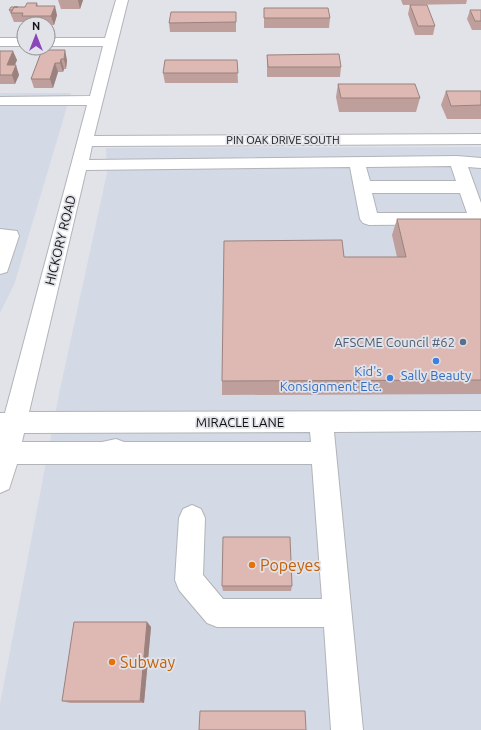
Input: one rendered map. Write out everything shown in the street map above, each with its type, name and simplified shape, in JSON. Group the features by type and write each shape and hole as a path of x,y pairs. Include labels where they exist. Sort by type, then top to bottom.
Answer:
{"street":[{"name":"HICKORY ROAD","path":"0,481 7,423 79,165 122,0"},
{"path":"0,42 16,42"},
{"path":"56,42 111,42"},
{"path":"0,101 95,105"},
{"path":"0,108 95,105"},
{"name":"PIN OAK DRIVE SOUTH","path":"85,141 481,138"},
{"path":"79,165 457,161 481,163"},
{"path":"357,162 369,219 478,219 457,161"},
{"path":"362,187 467,187"},
{"path":"0,236 10,236 0,267"},
{"path":"102,453 134,443 153,430 174,422"},
{"path":"320,422 347,730"},
{"name":"MIRACLE LANE","path":"7,423 481,422"},
{"path":"3,453 323,453"},
{"path":"192,518 189,580 217,613 337,612"}],"shaded area":[{"path":"0,93 71,93 14,285 0,313"},
{"path":"481,147 481,730 0,730 0,704 59,394 107,173 106,148"}],"building":[{"path":"27,3 37,3 36,6 55,6 51,16 22,16 23,13 11,13 14,7 25,7"},
{"path":"410,5 427,5 435,26 418,26"},
{"path":"264,8 328,8 330,18 264,18"},
{"path":"470,10 481,10 481,21 475,21"},
{"path":"171,12 236,12 236,22 169,23"},
{"path":"56,50 65,50 64,59 61,59 60,63 55,63 50,79 31,79 40,56 56,56"},
{"path":"0,51 13,51 7,65 16,65 12,75 0,75"},
{"path":"339,54 341,67 268,67 267,55"},
{"path":"165,60 237,60 238,73 163,73"},
{"path":"338,84 415,84 420,98 341,98"},
{"path":"446,91 481,91 481,105 451,106"},
{"path":"397,219 481,219 481,380 222,381 224,241 342,240 344,257 406,257"},
{"path":"223,537 290,537 292,586 222,586"},
{"path":"74,622 147,622 140,701 62,701"},
{"path":"200,711 305,711 306,730 199,730"}],"place":[{"name":"AFSCME Council #62","path":"463,342"},
{"name":"Sally Beauty","path":"436,361"},
{"name":"Kid's Konsignment Etc.","path":"390,378"},
{"name":"Popeyes","path":"252,565"},
{"name":"Subway","path":"112,662"}]}
